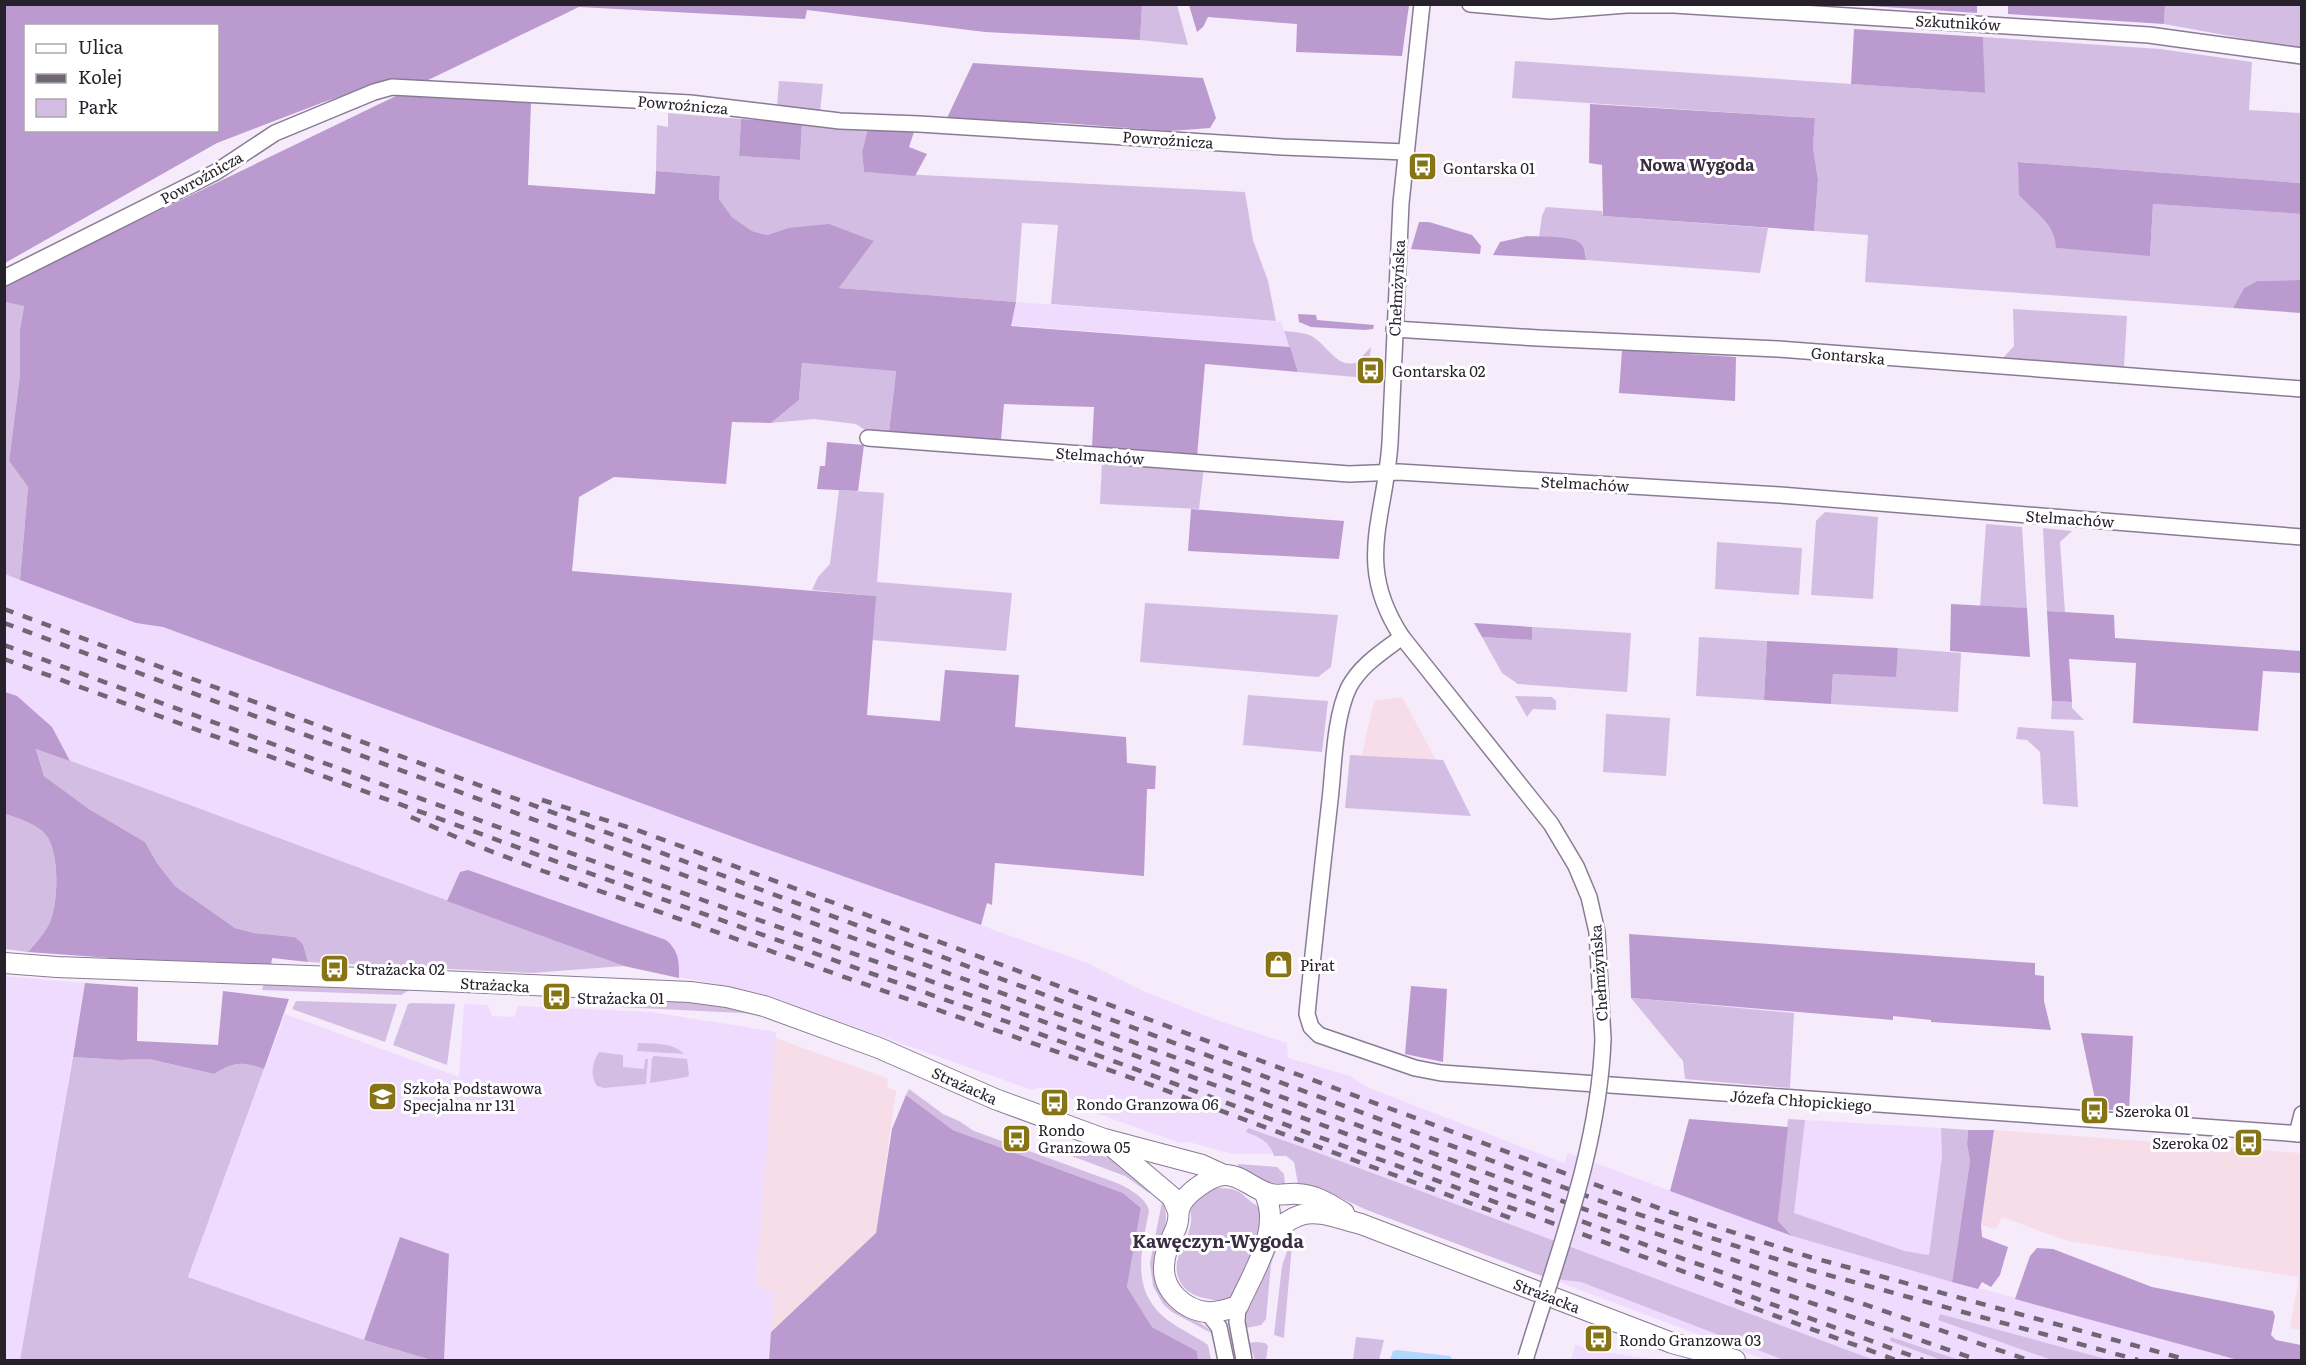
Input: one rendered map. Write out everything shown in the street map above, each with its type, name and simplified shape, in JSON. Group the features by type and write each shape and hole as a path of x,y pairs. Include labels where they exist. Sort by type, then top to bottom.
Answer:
{"main road":[{"name":"Strażacka","path":"4,963 630,990 727,997 764,1006 870,1045 944,1075 995,1099 1104,1139 1202,1165 1224,1175"},
{"name":"Strażacka","path":"1104,1139 1172,1197 1179,1211"},
{"path":"1224,1175 1241,1180 1264,1192 1270,1210 1269,1236 1238,1306 1207,1312 1179,1300 1172,1292 1165,1276 1165,1255 1179,1221 1179,1211 1185,1198 1195,1188 1224,1175"},
{"name":"Strażacka","path":"1264,1192 1311,1196 1361,1224"},
{"name":"Strażacka","path":"1269,1236 1289,1219 1308,1212 1361,1224 1672,1342 1735,1360"}],"street":[{"name":"Chełmżyńska","path":"1422,4 1406,152 1394,329 1390,443 1387,472 1376,526 1375,568 1385,607 1402,637 1551,824 1576,866 1589,897 1597,932 1603,1039 1599,1091 1589,1148 1525,1359"},
{"name":"Szkutników","path":"1470,4 1550,11 1626,5 1674,6 2150,34 2301,56"},
{"name":"Powroźnicza","path":"4,278 216,172 275,133 374,92 392,87 690,104 840,121 1406,152"},
{"name":"Gontarska","path":"1394,329 1778,349 2301,390"},
{"name":"Stelmachów","path":"868,438 1349,474 1387,472 1780,495 2301,537"},
{"name":"Józefa Chłopickiego","path":"1402,637 1368,662 1359,672 1350,685 1343,706 1335,758 1307,1014 1311,1026 1322,1036 1415,1068 1441,1073 2299,1134"},
{"path":"2299,1134 2301,1114"},
{"path":"1238,1306 1237,1322 1244,1360"},
{"path":"1207,1312 1219,1327 1226,1360"}],"shaded area":[{"path":"1189,4 1409,5 1402,56 1296,52 1297,24 1208,17 1203,27 1197,32"},
{"path":"5,5 1142,5 1140,40 985,32 807,10 805,19 579,7 422,83 395,80 324,102 217,143 5,263"},
{"path":"1855,5 1977,5 1977,13"},
{"path":"2008,5 2165,5 2164,24 2008,14"},
{"path":"1854,29 1983,37 1985,93 1851,84"},
{"path":"973,63 1203,78 1216,118 1210,128 1170,131 1062,123 946,120"},
{"path":"400,94 531,103 528,185 655,194 656,171 720,176 719,199 732,217 752,231 767,235 788,228 829,224 874,241 839,288 1016,302 1011,326 1290,347 1298,372 1205,364 1197,457 1092,447 1094,407 1004,404 1001,440 889,432 896,371 802,363 799,400 771,423 732,422 726,484 614,477 579,497 572,571 876,596 867,715 940,721 945,670 1019,675 1015,727 1126,737 1127,763 1156,766 1155,789 1147,789 1144,876 995,863 992,905 987,903 981,925 755,845 163,627 136,623 20,580 28,487 9,461 20,375 20,329 24,306 5,302 5,285"},
{"path":"1590,104 1815,118 1813,147 1818,180 1814,231 1603,216 1602,165 1589,163"},
{"path":"741,119 802,123 800,160 739,156"},
{"path":"868,128 914,132 909,147 927,154 915,176 864,172 862,152"},
{"path":"2018,162 2301,183 2301,214 2153,204 2150,256 2056,248 2055,239 2048,225 2019,195"},
{"path":"1419,222 1429,222 1472,235 1481,246 1480,254 1411,249"},
{"path":"1527,236 1576,240 1583,246 1586,260 1493,255 1500,242"},
{"path":"2301,280 2301,313 2233,308 2244,288 2257,281"},
{"path":"1016,302 1281,322 1290,347 1010,325"},
{"path":"1298,314 1316,315 1317,320 1374,325 1373,329 1365,330 1311,327 1299,322"},
{"path":"1622,350 1736,357 1735,401 1619,393"},
{"path":"827,442 864,445 858,491 817,489 820,466 825,466"},
{"path":"1191,509 1344,521 1339,559 1188,551"},
{"path":"4,574 136,623 163,627 755,845 1087,963 1143,991 1216,1020 1287,1043 1288,1058 1350,1076 1369,1088 1564,1163 1568,1153 1792,1236 2238,1360 1766,1360 1360,1207 1303,1165 1275,1149 1272,1154 1232,1154 1189,1142 1180,1143 1076,1106 1075,1100 1040,1087 1032,1090 760,993 624,966 5,737"},
{"path":"1951,604 2027,608 2030,657 1950,651"},
{"path":"2047,611 2114,615 2115,638 2301,651 2301,673 2263,671 2258,731 2133,723 2136,663 2069,659 2072,702 2052,701"},
{"path":"1474,623 1532,627 1532,640 1482,637"},
{"path":"1767,641 1898,648 1896,677 1833,674 1831,704 1764,700"},
{"path":"5,692 17,696 52,727 70,761 36,749 44,776 89,809 145,842 157,863 175,886 235,928 254,933 295,937 303,944 308,962 272,958 271,966 249,968 28,952 44,933 52,917 56,893 56,866 51,843 46,835 32,825 5,814"},
{"path":"1402,697 1436,760 1362,755 1374,701"},
{"path":"468,870 666,940 674,948 679,966 679,978 624,966 447,901 460,872"},
{"path":"1629,934 2035,963 2035,975 2044,976 2044,1001 2051,1030 1931,1022 1931,1020 1893,1016 1893,1020 1631,998"},
{"path":"4,976 85,983 20,1360 4,1360"},
{"path":"85,983 138,987 137,1041 218,1045 223,991 289,999 264,1069 238,1064 214,1074 149,1059 73,1057"},
{"path":"1411,986 1447,989 1443,1062 1405,1054"},
{"path":"464,1004 488,1005 492,1016 514,1017 518,1006 651,1012 776,1032 756,1286 775,1292 769,1360 444,1360 449,1254 400,1238 364,1340 188,1277 285,1014 459,1077"},
{"path":"2081,1033 2133,1036 2129,1111 2097,1109"},
{"path":"775,1038 887,1078 888,1088 896,1091 876,1233 771,1332 775,1293 756,1286"},
{"path":"906,1095 953,1130 1123,1193 1141,1208 1127,1287 1152,1327 1197,1351 1198,1360 769,1360 771,1332 876,1233 892,1129"},
{"path":"1689,1119 1788,1127 1778,1221 1792,1236 1670,1191"},
{"path":"1805,1120 1941,1128 1942,1157 1929,1255 1905,1251 1793,1213"},
{"path":"1968,1130 1994,1130 1981,1225 1982,1237 2008,1247 2000,1275 1991,1287 1982,1282 1978,1289 1952,1282 1970,1161 1967,1144"},
{"path":"1994,1130 2301,1153 2301,1330 2290,1328 2299,1277 2068,1241 2002,1217 1996,1229 1981,1225"},
{"path":"400,1237 449,1254 444,1360 431,1360 364,1340"},
{"path":"2037,1248 2053,1249 2152,1287 2273,1311 2275,1316 2271,1335 2276,1340 2301,1345 2301,1360 2238,1360 2015,1299 2030,1256"},
{"path":"1575,1345 1596,1351 1659,1360 1571,1360"}],"green space":[{"path":"1142,5 1177,5 1188,45 1140,40"},
{"path":"2165,5 2301,5 2301,49 2164,24"},
{"path":"1983,37 2160,49 2252,62 2249,110 2301,113 2301,183 2019,162 2019,195 2048,225 2057,248 2150,255 2153,204 2301,214 2301,280 2257,281 2244,288 2233,308 1865,282 1868,235 1814,231 1818,180 1813,147 1815,118 1512,98 1515,61 1984,93"},
{"path":"779,81 823,84 820,112 777,106"},
{"path":"668,113 741,119 739,156 800,160 802,123 868,128 862,152 864,172 1245,192 1253,240 1268,281 1276,321 1051,304 1058,225 1022,223 1016,302 839,288 874,241 788,228 767,235 752,231 732,217 719,199 720,176 656,171 657,125 668,127"},
{"path":"1546,207 1602,211 1603,216 1768,228 1760,273 1586,260 1585,251 1568,238 1539,237 1542,216"},
{"path":"4,302 24,305 20,329 20,375 9,461 28,487 20,580 5,574"},
{"path":"2013,309 2127,316 2124,367 2003,358 2014,346"},
{"path":"1284,331 1303,333 1313,337 1344,363 1357,362 1371,347 1367,378 1298,372"},
{"path":"802,363 896,370 889,432 865,430 856,424 814,419 771,423 799,400"},
{"path":"1102,462 1204,467 1199,509 1100,504"},
{"path":"839,490 884,493 877,582 1012,593 1006,651 872,640 875,596 812,590 818,577 830,564"},
{"path":"1825,512 1878,517 1873,599 1811,595 1816,521"},
{"path":"1986,524 2022,527 2027,608 1980,607"},
{"path":"2043,528 2072,531 2060,542 2065,612 2047,611"},
{"path":"1717,542 1802,548 1799,595 1715,589"},
{"path":"1145,603 1338,615 1331,667 1318,677 1140,662"},
{"path":"1532,627 1631,633 1627,692 1518,684 1502,673 1482,637 1531,640"},
{"path":"1699,637 1767,641 1764,700 1696,696"},
{"path":"1898,648 1961,653 1958,712 1831,704 1833,674 1895,676"},
{"path":"1248,695 1328,701 1322,752 1243,745"},
{"path":"1515,696 1552,697 1556,701 1556,710 1533,709 1527,717"},
{"path":"2052,701 2072,702 2072,708 2084,720 2051,719"},
{"path":"1606,714 1670,718 1666,776 1603,772"},
{"path":"2018,727 2074,731 2078,807 2043,804 2040,752 2027,740 2016,739"},
{"path":"36,748 624,966 531,973 308,962 303,944 295,937 254,933 235,928 175,886 157,863 145,842 89,809 44,776"},
{"path":"1350,755 1443,760 1471,816 1345,808"},
{"path":"5,814 27,822 46,835 51,843 56,866 56,893 52,917 44,933 28,952 5,949"},
{"path":"267,983 411,989 401,995 262,990"},
{"path":"579,995 670,998 731,1005 806,1030 810,1034 758,1015 579,1005"},
{"path":"1631,998 1794,1013 1790,1088 1685,1079 1683,1061"},
{"path":"296,1001 397,1004 385,1042 292,1009"},
{"path":"408,1004 455,1004 447,1065 393,1045"},
{"path":"638,1043 674,1047 684,1054 637,1051"},
{"path":"599,1052 623,1055 623,1067 644,1069 645,1059 648,1059 646,1084 604,1088 597,1086 593,1078 593,1069"},
{"path":"654,1056 687,1059 689,1075 650,1083"},
{"path":"73,1057 149,1059 214,1074 238,1064 264,1069 188,1277 364,1340 431,1360 20,1360"},
{"path":"909,1089 943,1114 974,1131 1117,1183 1141,1198 1149,1211 1141,1258 1141,1272 1149,1299 1158,1312 1172,1323 1208,1345 1211,1360 1198,1360 1197,1351 1152,1327 1127,1287 1141,1208 1123,1193 953,1130 906,1095"},
{"path":"1788,1119 1805,1120 1794,1213 1905,1251 1929,1255 1942,1157 1941,1128 1968,1130 1967,1144 1970,1161 1952,1282 1792,1236 1778,1221"},
{"path":"1248,1128 1874,1360 1784,1360 1581,1282 1547,1278 1367,1210 1334,1195 1298,1184 1294,1162 1286,1156 1274,1156 1264,1141 1246,1132"},
{"path":"1068,1150 1093,1153 1109,1158 1151,1190 1149,1193 1125,1176 1069,1155"},
{"path":"1238,1164 1277,1167 1284,1174 1285,1184 1266,1182 1240,1170"},
{"path":"1216,1188 1233,1189 1262,1208 1261,1231 1232,1298 1212,1300 1190,1293 1185,1288 1177,1271 1177,1264 1190,1229 1191,1215 1188,1204 1206,1191"},
{"path":"1162,1202 1166,1213 1166,1224 1156,1256 1156,1281 1167,1302 1201,1323 1213,1334 1172,1312 1163,1304 1153,1286 1150,1263"},
{"path":"1283,1233 1271,1264 1266,1319 1261,1325 1246,1328 1247,1309 1279,1236"},
{"path":"1293,1234 1284,1338 1274,1335 1282,1266"},
{"path":"1940,1314 2109,1360 2052,1360 1938,1320"},
{"path":"1356,1337 1384,1340 1379,1360 1353,1360"},
{"path":"1891,1337 1959,1360 1941,1360 1890,1341"},
{"path":"1249,1343 1265,1343 1268,1346 1266,1360 1255,1360"}],"water":[{"path":"1393,1351 1450,1356 1453,1360 1390,1360"}],"railway":[{"path":"4,609 1622,1209 1810,1270 2138,1360"},
{"path":"4,623 1581,1208 2028,1360"},
{"path":"4,645 517,834 1012,1010 1689,1261 1978,1360"},
{"path":"4,659 541,856 1005,1021 1923,1360"},
{"path":"542,800 637,830 1664,1210 1810,1257 2188,1360"},
{"path":"411,817 472,844 543,871 1143,1082 1513,1219"},
{"path":"1735,1301 1896,1360"}],"place":[{"name":"Gontarska 01","path":"1422,167"},
{"name":"Gontarska 02","path":"1371,370"},
{"name":"Pirat","path":"1279,964"},
{"name":"Strażacka 02","path":"335,968"},
{"name":"Strażacka 01","path":"556,997"},
{"name":"Szkoła Podstawowa Specjalna nr 131","path":"382,1096"},
{"name":"Rondo Granzowa 06","path":"1055,1103"},
{"name":"Szeroka 01","path":"2094,1110"},
{"name":"Rondo Granzowa 05","path":"1017,1138"},
{"name":"Szeroka 02","path":"2249,1142"},
{"name":"Rondo Granzowa 03","path":"1598,1339"}],"district":[{"name":"Nowa Wygoda","path":"1697,164"},
{"name":"Kawęczyn-Wygoda","path":"1218,1240"}]}
